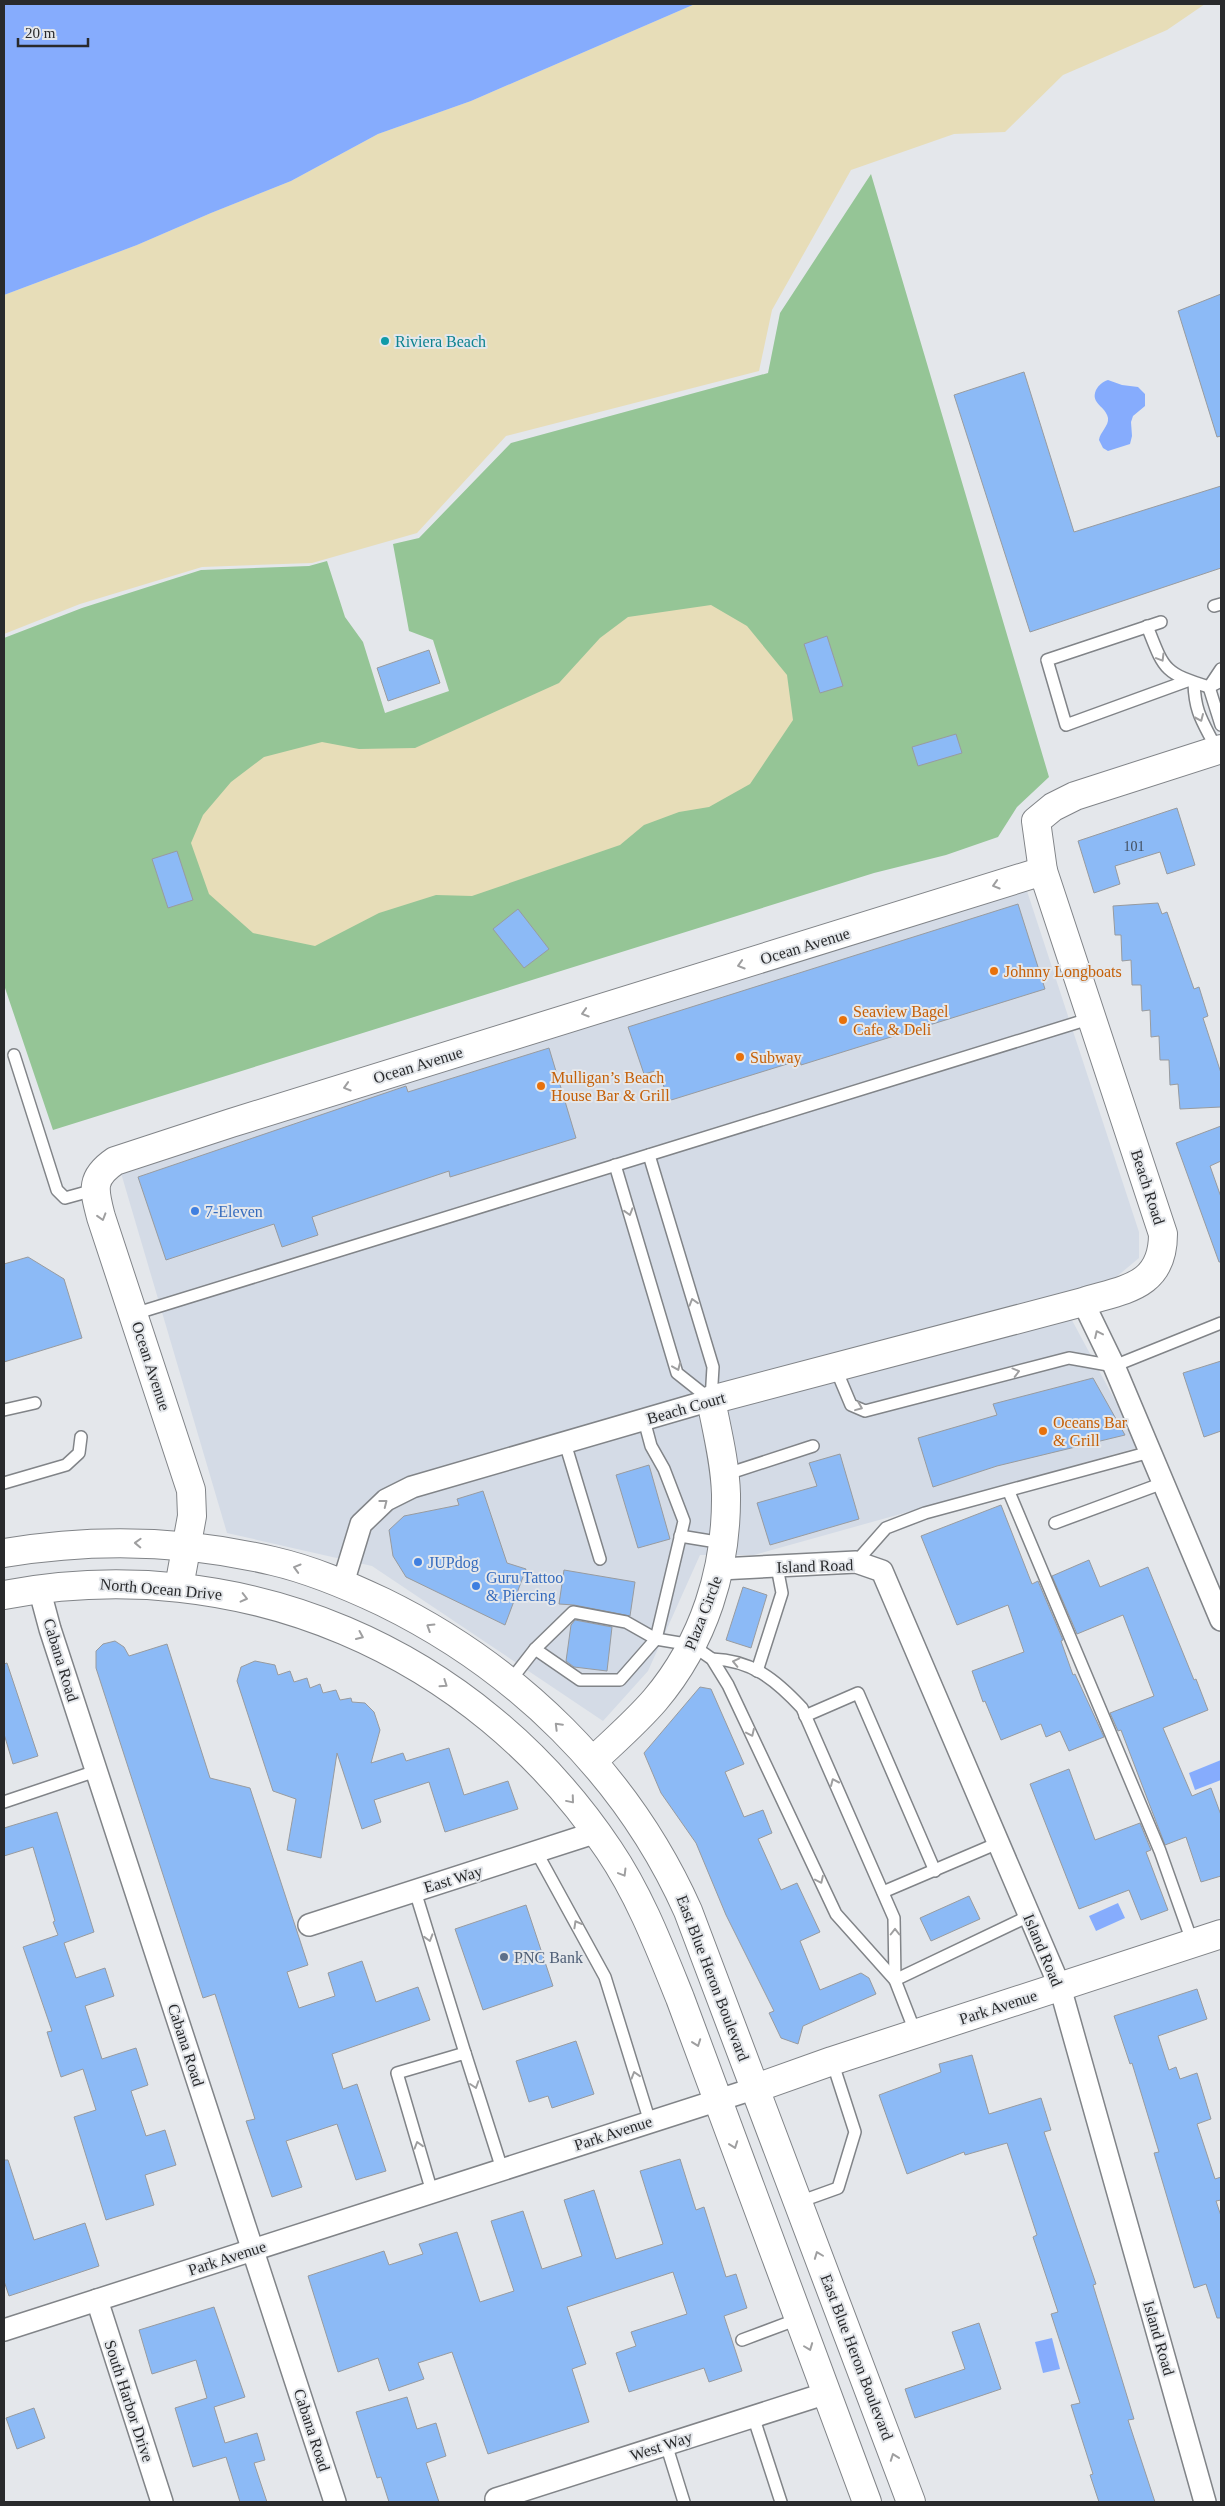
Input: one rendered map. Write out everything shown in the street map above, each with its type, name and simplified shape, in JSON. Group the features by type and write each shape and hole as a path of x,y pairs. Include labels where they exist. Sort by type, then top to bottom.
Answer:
{"street":[{"path":"1042,871 1036,821 1053,806 1220,743"},
{"name":"Beach Road","path":"1042,871 1163,1234 1160,1261 1145,1281 1083,1302"},
{"name":"Ocean Avenue","path":"178,1587 192,1516 191,1490 101,1216 94,1190 97,1178 104,1168 115,1161 1042,871"},
{"path":"1083,1302 1114,1366 1221,1620"},
{"name":"Beach Court","path":"343,1583 361,1524 386,1500 412,1487 711,1400 1083,1302"},
{"name":"Plaza Circle","path":"592,1760 655,1700 679,1668 702,1652 724,1543 726,1492 711,1400"},
{"path":"4,1553 74,1544 115,1542 186,1546 274,1561 343,1583"},
{"name":"Island Road","path":"720,1569 856,1562 882,1571 1060,1987 1205,2502"},
{"name":"North Ocean Drive","path":"4,1595 39,1588 106,1583 178,1587 235,1595 316,1618 363,1637 422,1669 480,1709 514,1739"},
{"name":"East Blue Heron Boulevard","path":"343,1583 420,1621 510,1681 592,1760 635,1815 656,1848 676,1885 697,1931 911,2502"},
{"name":"Cabana Road","path":"39,1588 50,1629 335,2502"},
{"path":"514,1739 564,1766 580,1766 592,1760"},
{"path":"514,1739 551,1776 597,1832 644,1910 680,1998 867,2502"},
{"path":"597,1832 622,1831 656,1848"},
{"name":"East Way","path":"309,1925 537,1853 597,1832"},
{"name":"Park Avenue","path":"4,2330 756,2088 832,2061 1221,1934"},
{"name":"South Harbor Drive","path":"96,2300 162,2502"},
{"name":"West Way","path":"496,2499 827,2393"}],"lane":[{"path":"1161,622 1047,660 1066,725 1191,682"},
{"path":"1146,626 1161,662 1178,678 1209,687 1221,681"},
{"path":"1220,743 1209,687 1221,669"},
{"path":"1191,682 1194,704 1200,720 1220,743"},
{"path":"134,1314 1092,1018"},
{"path":"14,1055 57,1190 65,1198 94,1190"},
{"path":"649,1155 713,1367 711,1400"},
{"path":"615,1166 678,1373 711,1400"},
{"path":"835,1368 851,1405 865,1411 1069,1358 1114,1366 1221,1323"},
{"path":"4,1410 35,1403"},
{"path":"534,1649 580,1680 620,1680 656,1639 684,1521 664,1469 651,1446 644,1420"},
{"path":"4,1483 66,1465 78,1453 81,1437"},
{"path":"566,1443 600,1559"},
{"path":"724,1475 813,1446"},
{"path":"856,1562 886,1528 925,1513 1009,1492 1150,1452"},
{"path":"1055,1523 1163,1483"},
{"path":"1009,1492 1160,1851 1193,1944"},
{"path":"680,1536 724,1543"},
{"path":"757,1671 782,1593 777,1566"},
{"path":"510,1681 534,1649 573,1612 626,1622 656,1639 745,1664 780,1684 802,1708 894,1918 894,1980"},
{"path":"702,1652 728,1685 836,1914 894,1980 916,2034"},
{"path":"805,1716 858,1693 935,1870"},
{"path":"4,1802 96,1770"},
{"path":"883,1892 998,1843"},
{"path":"537,1853 605,1977 650,2122"},
{"path":"415,1892 502,2169"},
{"path":"894,1980 1029,1916"},
{"path":"432,2192 397,2073 465,2053"},
{"path":"798,2202 838,2188 855,2132 832,2061"},
{"path":"742,2340 798,2319"},
{"path":"753,2416 781,2502"},
{"path":"666,2444 684,2502"}],"shaded area":[{"path":"1026,888 1139,1232 1139,1258 1115,1278 1059,1296 1140,1447 754,1555 700,1555 648,1671 603,1721 372,1566 227,1533 121,1173"}],"green space":[{"path":"871,174 1049,777 1017,807 998,837 946,855 874,873 53,1130 4,985 4,638 82,608 201,570 309,566 327,561 345,617 363,642 385,713 449,691 433,640 409,631 393,544 419,538 511,443 768,373 780,313"}],"sand":[{"name":"Riviera Beach","path":"695,4 1205,4 1167,30 1063,75 1005,132 954,134 851,170 772,310 759,371 506,436 417,533 312,563 202,567 80,604 4,634 4,295 137,245 291,181 378,134 471,101"},
{"path":"711,605 747,626 787,675 793,720 750,784 709,807 679,812 644,825 620,845 472,896 436,895 379,913 315,946 253,933 209,894 191,843 203,815 231,782 264,757 322,742 359,749 415,748 559,683 600,638 628,617"}],"water":[{"path":"4,4 695,4 471,101 378,134 291,181 137,245 4,295"},
{"path":"1108,380 1122,385 1138,387 1145,394 1145,406 1133,416 1130,444 1108,451 1103,448 1099,440 1108,418 1095,399 1095,395 1100,385"},
{"path":"1221,1760 1221,1780 1195,1790 1189,1773"},
{"path":"1118,1903 1125,1918 1096,1931 1089,1916"},
{"path":"1052,2338 1060,2369 1043,2373 1035,2342"}],"building":[{"path":"1221,294 1221,436 1217,437 1178,311"},
{"path":"1024,372 1074,532 1221,486 1221,568 1030,632 954,395"},
{"path":"827,636 843,686 820,693 804,644"},
{"path":"429,650 440,683 388,701 377,668"},
{"path":"956,734 962,753 918,766 912,747"},
{"path":"1177,808 1195,865 1167,874 1160,852 1115,866 1120,884 1094,893 1078,841"},
{"path":"177,851 193,900 168,908 152,859"},
{"path":"1158,903 1162,914 1167,912 1194,989 1199,987 1208,1016 1203,1018 1221,1073 1221,1107 1180,1109 1178,1084 1170,1085 1169,1060 1160,1060 1159,1036 1151,1037 1150,1010 1142,1011 1141,985 1132,985 1131,960 1122,961 1121,935 1115,935 1113,906"},
{"path":"1018,904 1045,989 801,1065 800,1060 668,1101 659,1070 644,1074 628,1027"},
{"path":"518,909 549,949 524,968 493,929"},
{"path":"549,1048 576,1138 450,1177 449,1171 312,1217 318,1235 282,1247 274,1224 166,1260 138,1177 406,1086 408,1092"},
{"path":"1221,1126 1221,1161 1210,1166 1221,1197 1221,1262 1219,1262 1176,1143"},
{"path":"28,1257 64,1279 82,1338 4,1362 4,1264"},
{"path":"1221,1361 1221,1431 1204,1437 1183,1373"},
{"path":"1093,1378 1125,1435 997,1466 933,1487 918,1438 997,1415 993,1404"},
{"path":"840,1454 859,1519 770,1545 757,1503 817,1486 809,1463"},
{"path":"649,1465 670,1539 638,1548 616,1475"},
{"path":"483,1491 507,1563 526,1569 505,1625 406,1577 393,1556 389,1530 404,1516 459,1505 457,1499"},
{"path":"1001,1505 1032,1584 1038,1581 1063,1640 1061,1641 1073,1675 1075,1674 1104,1737 1069,1751 1060,1731 1046,1737 1041,1724 1001,1740 985,1701 983,1702 972,1671 1024,1652 1008,1605 957,1625 921,1536"},
{"path":"1089,1560 1100,1587 1148,1567 1194,1680 1196,1679 1208,1710 1163,1728 1192,1796 1211,1788 1221,1815 1221,1876 1201,1882 1186,1837 1165,1845 1121,1730 1118,1731 1110,1713 1154,1696 1123,1615 1077,1634 1052,1576"},
{"path":"564,1570 635,1582 630,1616 574,1605 559,1604"},
{"path":"743,1587 767,1595 751,1648 726,1640"},
{"path":"575,1620 612,1627 607,1671 574,1667 566,1661 571,1625"},
{"path":"115,1641 124,1647 129,1656 167,1644 210,1778 250,1788 308,1965 287,1972 299,2008 335,1996 328,1973 362,1961 376,2002 418,1987 430,2020 332,2054 343,2089 357,2084 386,2171 356,2180 337,2124 286,2141 302,2187 272,2197 246,2121 255,2119 215,1994 203,1998 96,1668 96,1651 103,1644"},
{"path":"255,1661 275,1665 278,1675 290,1671 294,1682 307,1678 310,1688 320,1684 323,1693 336,1690 340,1700 351,1698 352,1702 365,1703 374,1712 380,1730 371,1763 403,1753 406,1761 449,1748 464,1795 508,1781 518,1809 445,1832 429,1782 374,1800 381,1822 362,1829 337,1753 321,1858 287,1850 296,1799 273,1791 237,1681 241,1667"},
{"path":"7,1663 38,1756 13,1764 4,1734 4,1664"},
{"path":"700,1687 711,1689 744,1764 725,1772 744,1817 763,1810 772,1833 758,1839 781,1890 797,1883 820,1932 800,1941 820,1990 861,1973 869,1978 876,1994 803,2026 798,2044 781,2038 769,2013 774,2011 726,1915 696,1843 661,1793 644,1753"},
{"path":"1069,1769 1095,1840 1140,1823 1151,1850 1146,1852 1168,1910 1141,1920 1129,1890 1079,1909 1030,1784"},
{"path":"57,1812 94,1932 64,1943 76,1978 105,1968 114,1996 85,2006 102,2059 136,2048 148,2085 131,2091 146,2136 165,2130 176,2165 145,2175 154,2205 106,2220 74,2117 96,2110 83,2069 61,2077 47,2032 52,2031 23,1947 58,1935 53,1922 55,1921 33,1847 4,1856 4,1828"},
{"path":"969,1896 980,1919 931,1941 920,1918"},
{"name":"PNC Bank","path":"526,1905 553,1986 483,2010 455,1929"},
{"path":"1197,1989 1207,2019 1158,2036 1169,2070 1176,2067 1180,2079 1197,2073 1211,2119 1197,2124 1215,2179 1221,2177 1221,2200 1216,2201 1221,2216 1221,2318 1217,2318 1206,2284 1194,2288 1154,2153 1159,2152 1132,2063 1130,2064 1114,2016"},
{"path":"576,2041 594,2094 552,2108 548,2096 529,2102 516,2061"},
{"path":"972,2055 989,2114 1041,2098 1051,2130 1044,2132 1096,2284 1093,2285 1134,2419 1128,2420 1155,2502 1099,2502 1090,2475 1093,2474 1071,2405 1080,2403 1051,2314 1058,2312 1033,2237 1037,2235 1007,2143 965,2155 964,2152 907,2174 879,2095 941,2072 939,2064"},
{"path":"680,2159 696,2210 704,2207 726,2277 736,2274 747,2308 724,2316 742,2371 709,2382 704,2368 629,2392 616,2353 636,2346 631,2332 687,2314 673,2272 567,2307 586,2364 572,2369 589,2422 488,2454 452,2352 418,2363 424,2379 389,2391 378,2358 338,2372 308,2276 384,2251 389,2265 423,2254 419,2244 457,2232 480,2302 514,2291 491,2221 523,2211 542,2269 582,2256 564,2200 594,2190 616,2259 663,2244 640,2171"},
{"path":"4,2160 8,2160 34,2240 85,2223 99,2266 9,2296 4,2281"},
{"path":"214,2307 245,2397 214,2407 225,2443 257,2433 265,2460 254,2463 267,2502 240,2502 226,2457 193,2467 175,2408 207,2398 196,2360 152,2374 139,2330"},
{"path":"979,2323 1001,2389 915,2418 905,2389 965,2369 952,2332"},
{"path":"407,2397 417,2429 436,2423 446,2456 426,2463 439,2502 389,2502 381,2477 377,2478 356,2412"},
{"path":"34,2408 45,2438 17,2449 6,2418"}],"place":[{"name":"Riviera Beach","path":"385,341"},
{"name":"Johnny Longboats","path":"994,971"},
{"name":"Seaview Bagel Cafe & Deli","path":"843,1020"},
{"name":"Subway","path":"740,1057"},
{"name":"Mulligan’s Beach House Bar & Grill","path":"541,1086"},
{"name":"7-Eleven","path":"195,1211"},
{"name":"Oceans Bar & Grill","path":"1043,1431"},
{"name":"JUPdog","path":"418,1562"},
{"name":"Guru Tattoo & Piercing","path":"476,1586"},
{"name":"PNC Bank","path":"504,1957"}]}
